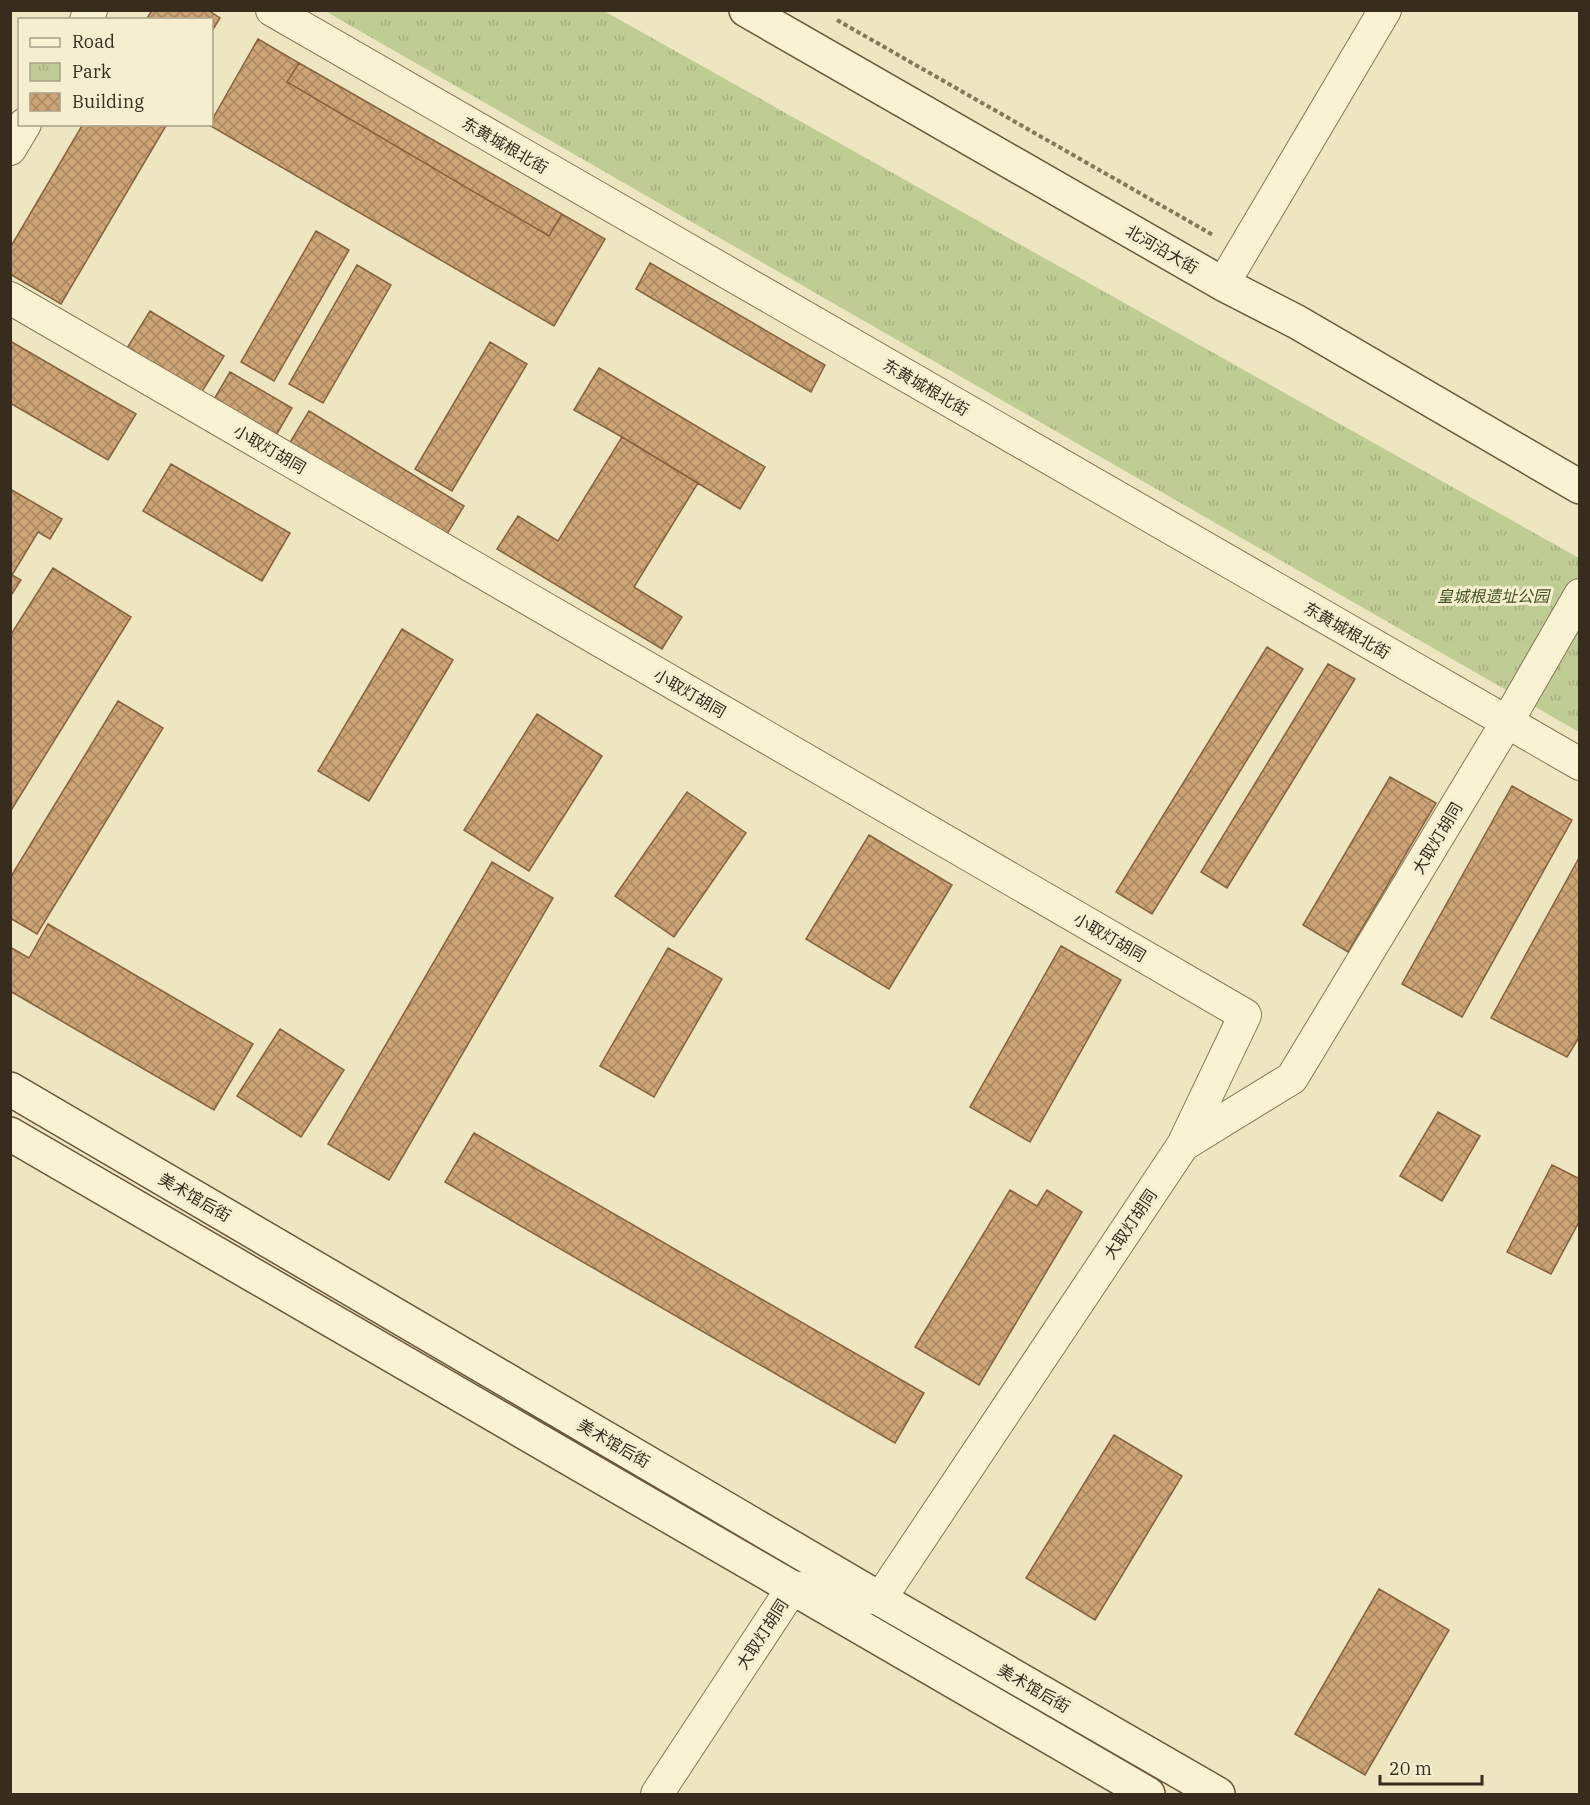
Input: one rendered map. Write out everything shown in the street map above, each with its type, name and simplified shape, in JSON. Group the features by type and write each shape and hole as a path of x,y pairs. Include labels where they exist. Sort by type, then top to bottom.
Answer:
{"main road":[{"name":"北河沿大街","path":"746,10 1223,284 1297,322 1580,487"},
{"name":"美术馆后街","path":"10,1089 880,1599 1218,1794"},
{"path":"10,1134 1148,1794"}],"street":[{"name":"东黄城根北街","path":"272,10 1580,764"},
{"path":"1223,284 1385,10"},
{"path":"10,149 24,126"},
{"name":"小取灯胡同","path":"10,298 1245,1015 1183,1144"},
{"name":"大取灯胡同","path":"657,1794 793,1587 880,1599 1183,1144 1292,1078 1507,722 1580,595"}],"path":[{"path":"831,16 1242,252"}],"green space":[{"name":"皇城根遗址公园","path":"325,11 604,11 1579,558 1579,732"}],"building":[{"path":"152,10 208,10 220,18 213,29 213,18 147,18"},
{"path":"258,39 299,63 287,82 549,236 562,214 605,239 554,326 211,126 213,126 213,118"},
{"path":"299,63 562,214 549,236 287,82"},
{"path":"82,126 166,126 61,304 10,274 10,248"},
{"path":"316,231 349,250 274,381 241,362"},
{"path":"650,263 825,365 811,392 636,289"},
{"path":"357,265 391,285 323,403 289,384"},
{"path":"150,311 224,356 198,398 124,353"},
{"path":"10,341 136,414 108,460 10,403"},
{"path":"490,342 527,364 452,491 415,469"},
{"path":"599,368 765,467 740,509 574,410"},
{"path":"230,372 292,408 275,437 213,401"},
{"path":"309,411 464,506 444,539 289,444"},
{"path":"622,437 698,483 634,587 682,617 662,649 497,549 518,516 558,541"},
{"path":"171,464 290,533 262,581 143,511"},
{"path":"10,489 62,519 50,539 38,532 12,575 21,580 10,597"},
{"path":"53,568 131,617 10,812 10,636"},
{"path":"402,629 453,660 369,801 318,771"},
{"path":"1267,647 1303,669 1152,914 1116,892"},
{"path":"1328,664 1355,679 1227,888 1201,872"},
{"path":"118,701 163,728 37,934 10,918 10,878"},
{"path":"537,714 602,756 529,871 464,830"},
{"path":"1390,777 1436,803 1348,952 1303,925"},
{"path":"1512,786 1572,820 1462,1017 1402,984"},
{"path":"687,792 746,833 674,937 615,896"},
{"path":"869,835 952,885 889,989 806,939"},
{"path":"1580,856 1580,1036 1567,1057 1491,1018"},
{"path":"492,862 553,898 389,1180 328,1144"},
{"path":"48,924 253,1044 214,1110 10,991 10,947 29,958"},
{"path":"1061,946 1121,980 1030,1142 970,1107"},
{"path":"668,948 722,979 654,1097 600,1066"},
{"path":"280,1029 344,1070 301,1137 237,1096"},
{"path":"1438,1112 1480,1136 1442,1201 1400,1176"},
{"path":"474,1133 924,1393 895,1443 445,1182"},
{"path":"1552,1165 1580,1179 1580,1220 1551,1274 1507,1252"},
{"path":"1010,1190 1037,1206 1047,1190 1082,1212 979,1385 915,1347"},
{"path":"1114,1435 1182,1476 1095,1620 1026,1578"},
{"path":"1379,1589 1449,1630 1365,1775 1295,1734"}]}
